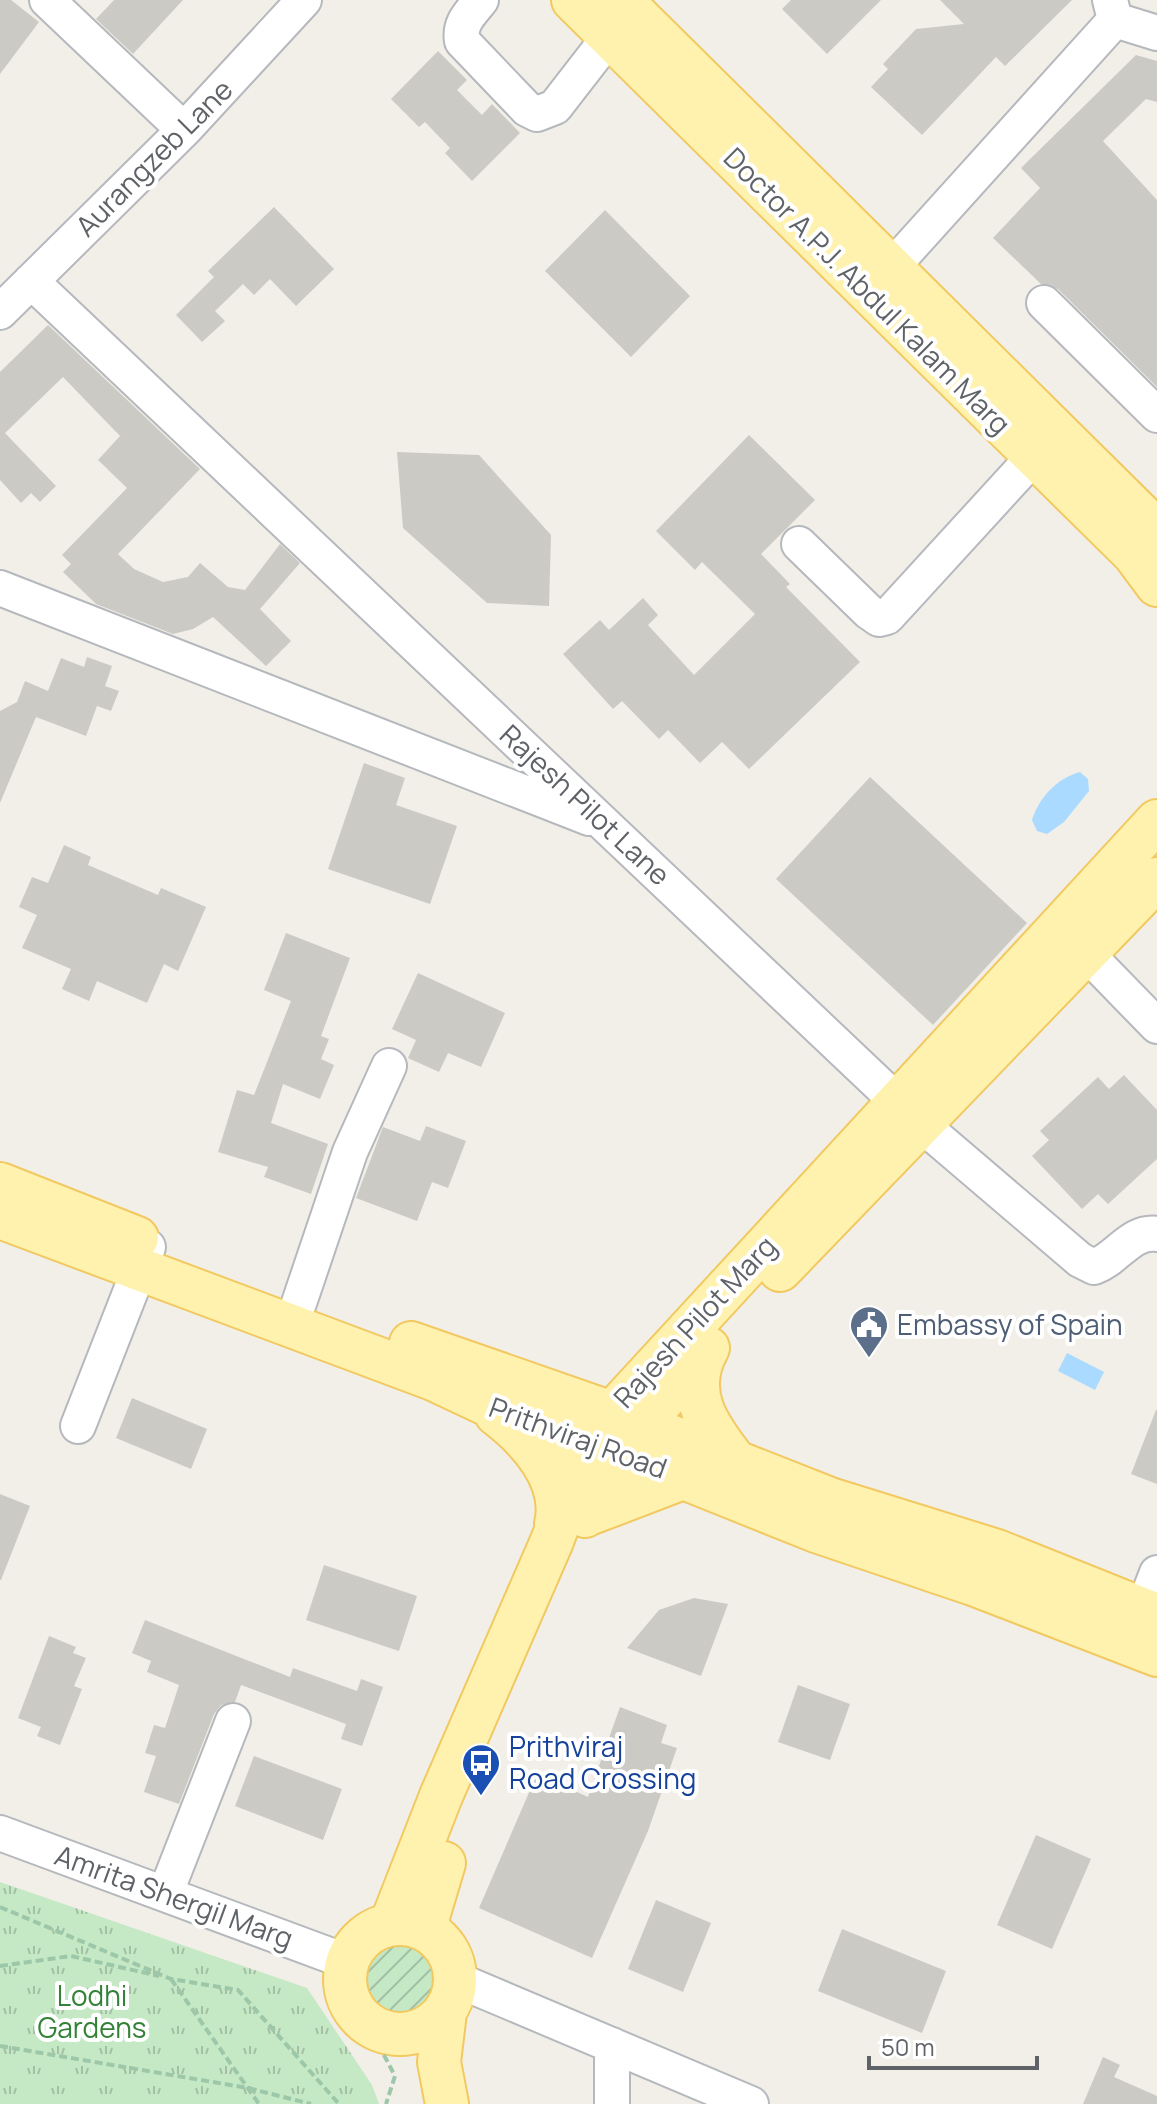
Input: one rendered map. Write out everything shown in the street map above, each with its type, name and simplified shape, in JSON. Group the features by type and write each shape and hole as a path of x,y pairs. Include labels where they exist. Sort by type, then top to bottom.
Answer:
{"main road":[{"name":"Doctor A.P.J. Abdul Kalam Marg","path":"573,0 616,18 892,267 1045,443 1157,585"},
{"name":"Doctor A.P.J. Abdul Kalam Marg","path":"616,18 1045,443 1157,531"},
{"name":"Rajesh Pilot Marg","path":"431,1933 427,1920 437,1882 567,1551 586,1515 615,1433 721,1331 910,1114 1157,821"},
{"name":"Rajesh Pilot Marg","path":"391,1924 447,1783 552,1541 615,1433 672,1348 910,1114 1086,953 1157,879"},
{"name":"Prithviraj Road","path":"0,1184 145,1256 484,1403 736,1462 830,1499 1152,1599"},
{"name":"Prithviraj Road","path":"0,1217 145,1256 299,1303 521,1379 615,1433 683,1478 816,1531 973,1584 1157,1655"},
{"path":"721,1331 706,1351 696,1386 709,1426 736,1462"},
{"path":"521,1379 548,1382 602,1377 653,1362 672,1348"},
{"path":"484,1403 528,1442 552,1480 559,1501 552,1541"},
{"path":"586,1515 683,1478"},
{"path":"427,2104 382,2028 348,1995 348,1962 361,1940 391,1924 415,1925 431,1933 449,1953 450,1996 439,2062 447,2104"},
{"path":"382,2028 424,2029 450,1996"}],"street":[{"path":"47,0 184,130"},
{"name":"Aurangzeb Lane","path":"0,312 184,130 304,0"},
{"path":"481,0 464,21 460,30 462,41 527,109 537,114 555,107 616,18"},
{"path":"892,267 1112,10 1157,33"},
{"name":"Rajesh Pilot Lane","path":"31,281 910,1114 1080,1260 1094,1267 1108,1262 1136,1236 1157,1234"},
{"path":"1044,303 1157,415"},
{"path":"799,544 869,612 879,619 887,617 1045,443"},
{"path":"0,588 604,824"},
{"path":"1086,953 1157,1026"},
{"path":"299,1303 350,1152 389,1066"},
{"path":"78,1426 145,1256"},
{"path":"166,1892 233,1721"},
{"name":"Amrita Shergil Marg","path":"0,1833 348,1962"},
{"path":"450,1996 612,2045 751,2104"},
{"path":"612,2045 612,2104"}],"path":[{"path":"0,1907 171,1979 259,2104"},
{"path":"0,1966 71,1956 171,1979 238,1990 339,2104"},
{"path":"382,2028 395,2076 386,2104"},
{"path":"0,2046 248,2088 311,2104"}],"green space":[{"name":"Lodhi Gardens","path":"0,1882 307,1988 372,2085 379,2104 0,2104"},
{"path":"398,1938 415,1942 429,1951 438,1965 442,1982 438,1999 429,2013 415,2022 398,2026 381,2022 367,2013 358,1999 354,1982 358,1965 367,1951 381,1942"}],"water":[{"path":"1080,772 1088,779 1089,791 1064,822 1047,834 1037,831 1032,820 1044,797 1064,779"},
{"path":"1067,1353 1104,1372 1095,1390 1058,1371"}],"building":[{"path":"0,0 11,0 39,22 0,74"},
{"path":"114,0 183,0 133,54 96,19"},
{"path":"791,0 881,0 827,54 782,9"},
{"path":"940,0 1072,0 1005,66 996,57 922,135 871,87 888,69 883,64 916,29 964,24"},
{"path":"438,51 467,80 457,90 482,115 492,104 520,133 472,181 445,153 450,148 425,122 419,127 391,99"},
{"path":"1136,55 1157,61 1157,102 1146,99 1103,141 1157,200 1157,387 1058,289 1041,284 993,238 1040,188 1021,168"},
{"path":"274,207 334,269 296,306 270,279 254,295 243,284 215,311 225,321 202,342 176,315 214,277 208,271"},
{"path":"605,210 690,296 631,357 545,271"},
{"path":"48,325 200,469 118,554 134,569 163,582 188,577 200,563 228,587 245,590 280,544 300,563 260,609 291,641 266,666 213,617 193,629 173,634 96,604 63,572 71,564 62,555 127,488 98,460 120,436 63,377 5,433 56,486 40,502 31,493 21,503 0,480 0,372"},
{"path":"749,435 815,500 761,554 790,584 786,587 860,662 749,769 722,742 700,763 668,730 659,739 622,701 613,709 563,654 600,620 609,630 643,598 658,615 648,625 694,675 755,614 702,562 695,570 656,531"},
{"path":"397,452 479,455 551,535 549,606 487,603 403,528"},
{"path":"87,657 112,666 105,686 119,691 111,711 97,706 86,736 36,717 0,803 0,711 17,702 25,681 48,691 61,658 84,667"},
{"path":"364,763 405,778 396,805 457,826 430,904 328,869"},
{"path":"870,777 1027,923 933,1025 776,879"},
{"path":"64,845 91,857 88,865 158,895 161,888 206,907 178,971 164,964 147,1003 97,981 89,1001 62,989 71,969 22,948 37,915 19,907 32,877 48,883"},
{"path":"286,933 350,958 321,1036 329,1039 321,1059 334,1065 320,1099 283,1084 271,1123 328,1144 311,1194 264,1177 268,1167 218,1152 237,1090 254,1095 291,1001 264,990"},
{"path":"418,973 505,1013 481,1067 448,1053 439,1072 408,1058 416,1040 392,1029"},
{"path":"1124,1075 1157,1110 1157,1159 1108,1204 1098,1194 1082,1209 1032,1156 1049,1140 1040,1131 1098,1077 1109,1089"},
{"path":"426,1126 466,1141 448,1188 432,1182 417,1221 356,1198 383,1127 420,1141"},
{"path":"132,1398 207,1429 191,1469 116,1438"},
{"path":"1157,1410 1157,1484 1131,1474"},
{"path":"0,1494 30,1506 1,1580 0,1580"},
{"path":"324,1565 417,1596 399,1651 306,1620"},
{"path":"694,1598 728,1604 701,1676 627,1648 659,1610"},
{"path":"145,1620 290,1677 293,1668 357,1691 361,1679 383,1687 362,1746 341,1739 346,1724 241,1685 235,1702 221,1705 214,1714 179,1804 144,1792 156,1756 145,1753 154,1725 165,1728 179,1685 147,1672 151,1661 132,1653"},
{"path":"49,1636 76,1647 73,1653 86,1658 74,1686 82,1689 60,1745 37,1736 41,1727 18,1718"},
{"path":"798,1685 850,1704 830,1760 778,1742"},
{"path":"620,1707 667,1725 661,1743 677,1748 648,1831 592,1958 479,1908 537,1774 588,1797"},
{"path":"254,1756 342,1789 323,1840 235,1806"},
{"path":"1036,1835 1091,1859 1052,1949 997,1925"},
{"path":"656,1900 711,1923 683,1992 628,1969"},
{"path":"842,1929 946,1971 922,2033 818,1991"},
{"path":"1103,2057 1120,2065 1114,2077 1157,2096 1157,2104 1083,2104"}],"place":[{"name":"Embassy of Spain","path":"869,1359"},
{"name":"Prithviraj Road Crossing","path":"481,1797"}]}
